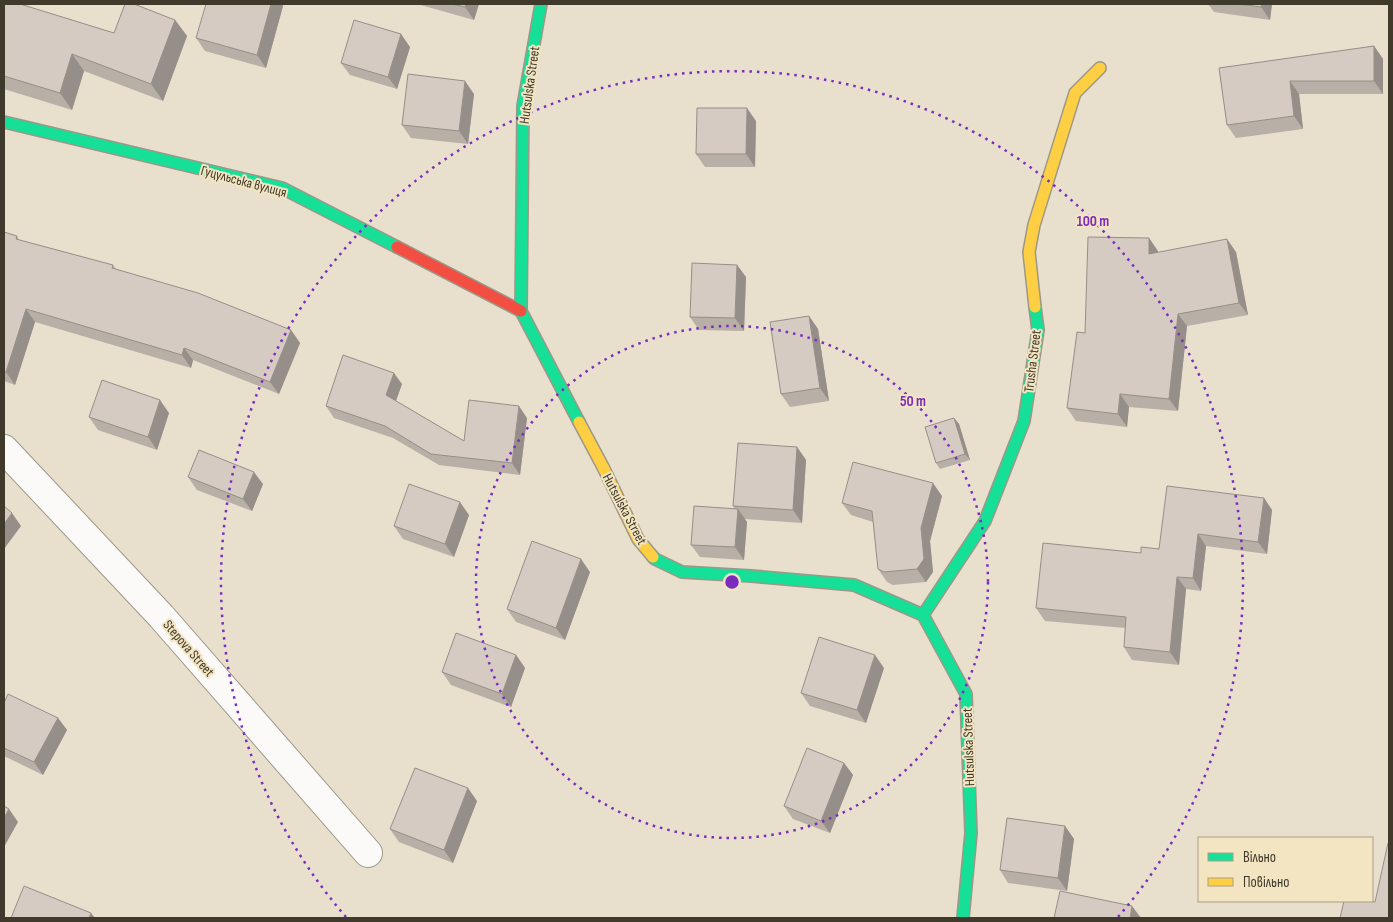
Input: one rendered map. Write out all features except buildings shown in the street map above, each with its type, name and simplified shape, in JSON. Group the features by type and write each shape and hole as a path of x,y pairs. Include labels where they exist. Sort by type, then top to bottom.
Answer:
{"street":[{"name":"Hutsulska Street","path":"541,4 523,106 521,311 603,467 638,539 655,559 682,572 854,585 923,615 966,694 971,832 963,918"},
{"name":"Trusha Street","path":"923,615 985,521 1024,421 1038,330 1029,252 1034,225 1075,93 1100,68"},
{"name":"Гуцульська вулиця","path":"4,122 282,188 521,311"},
{"name":"Stepova Street","path":"4,449 161,616 368,853"}],"traffic: fast":[{"path":"541,4 523,106 521,311 579,422"},
{"path":"4,122 282,188 397,247"},
{"path":"923,615 985,521 1024,421 1038,330 1035,307"},
{"path":"653,557 682,572 854,585 923,615 966,694 971,833 963,918"}],"traffic: slow":[{"path":"1035,307 1029,252 1034,225 1075,93 1100,68"},
{"path":"579,422 638,539 653,557"}],"traffic: jam":[{"path":"397,247 521,311"}]}
